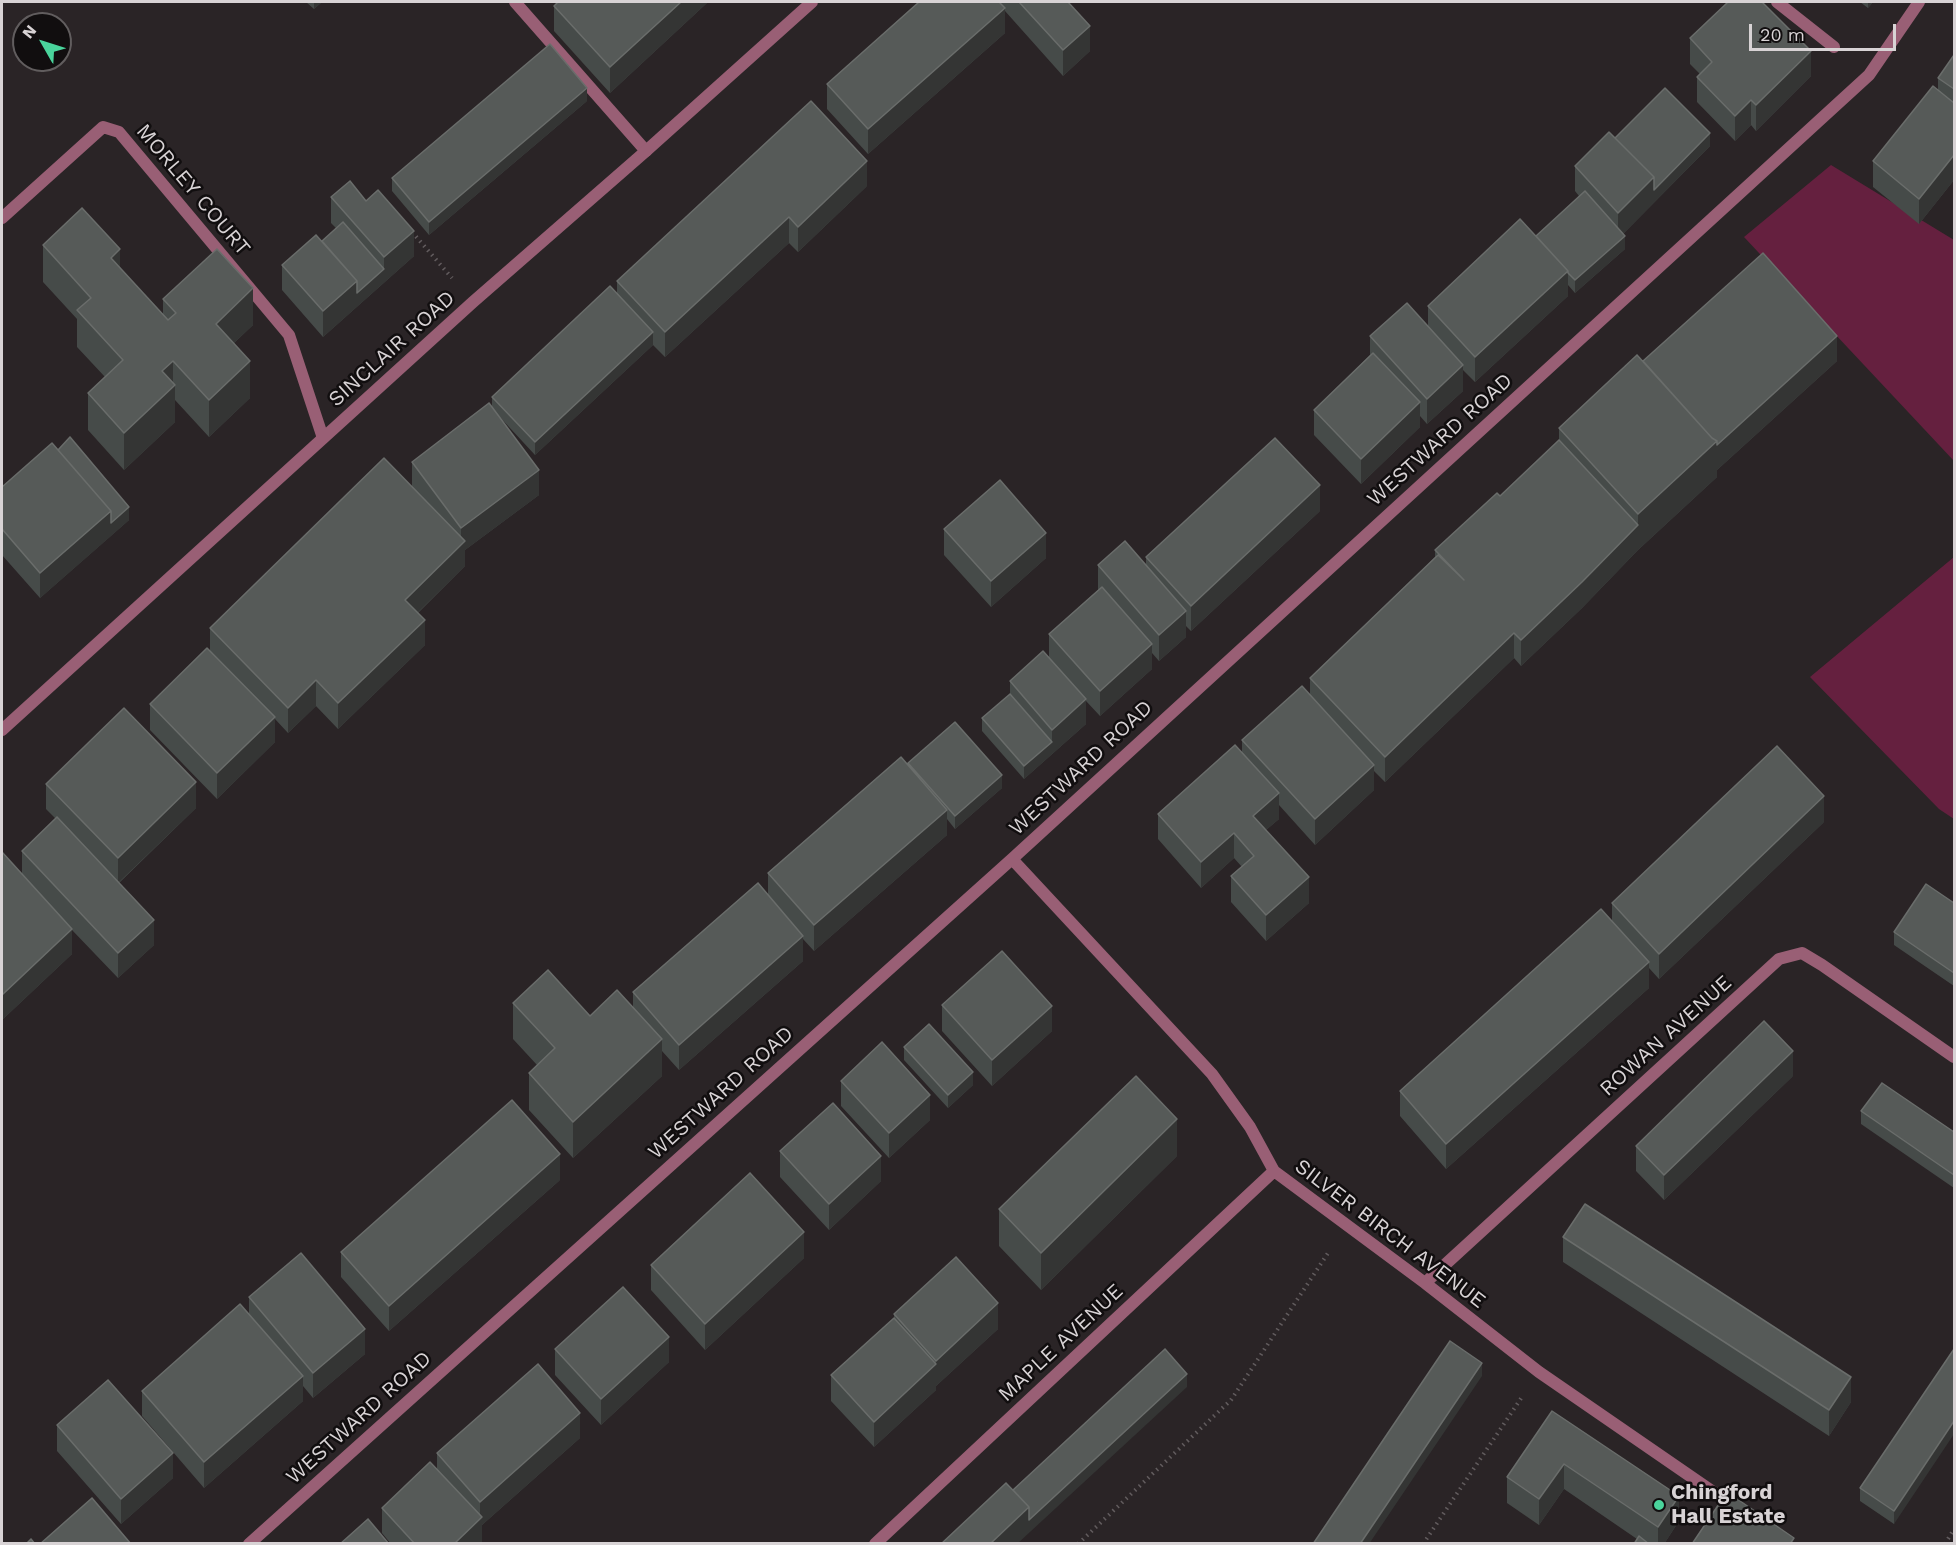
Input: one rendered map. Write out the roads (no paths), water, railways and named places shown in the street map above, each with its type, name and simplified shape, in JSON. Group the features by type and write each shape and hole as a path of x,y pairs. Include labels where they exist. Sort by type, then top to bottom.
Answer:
{"street":[{"path":"514,2 646,151"},
{"name":"SINCLAIR ROAD","path":"2,730 472,302 646,151 812,2"},
{"path":"1777,2 1834,47"},
{"name":"WESTWARD ROAD","path":"249,1544 1012,859 1869,75 1919,2"},
{"name":"MORLEY COURT","path":"2,218 103,127 119,132 289,335 323,438"},
{"name":"SILVER BIRCH AVENUE","path":"1012,859 1212,1074 1250,1127 1274,1172 1425,1282 1539,1372 1750,1518"},
{"name":"ROWAN AVENUE","path":"1425,1282 1779,958 1802,953 1954,1057"},
{"name":"MAPLE AVENUE","path":"875,1544 1274,1172"}],"place":[{"name":"Chingford Hall Estate","path":"1659,1505"}]}
